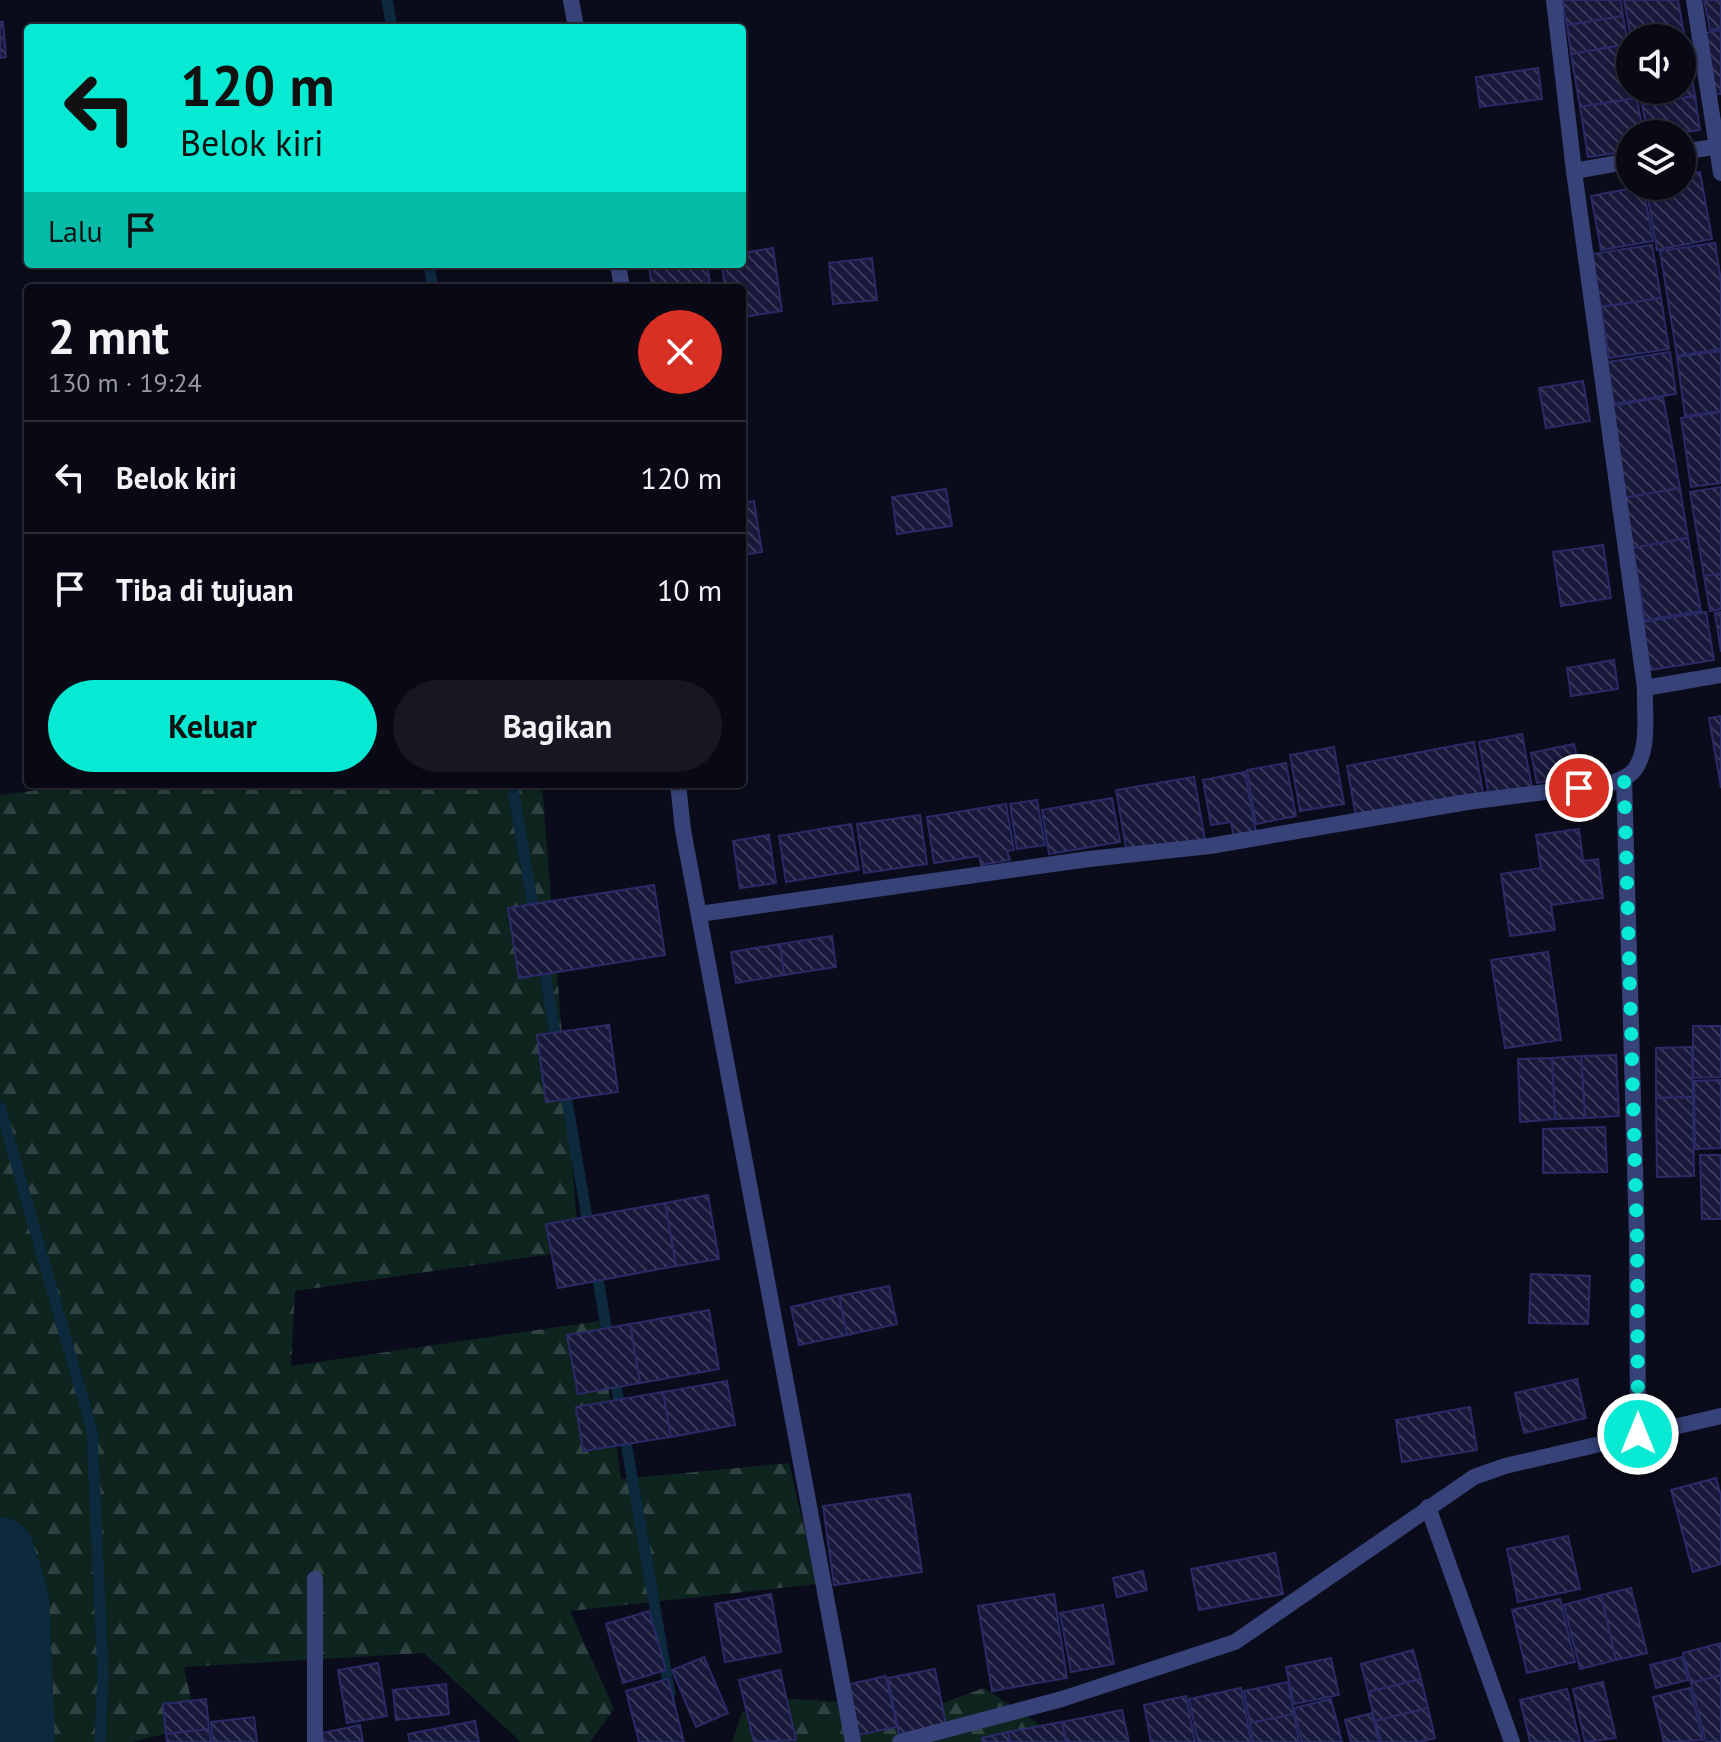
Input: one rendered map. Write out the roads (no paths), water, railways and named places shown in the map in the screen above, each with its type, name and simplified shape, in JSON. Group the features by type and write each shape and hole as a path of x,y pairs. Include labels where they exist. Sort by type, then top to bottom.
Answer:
{"street":[{"path":"571,0 575,24"},
{"path":"699,914 1089,859 1210,846 1467,802 1608,784 1635,770 1643,752 1645,688 1574,171 1554,0"},
{"path":"1694,0 1721,173"},
{"path":"1696,150 1719,146"},
{"path":"1574,171 1616,164"},
{"path":"1645,688 1721,675"},
{"path":"1624,778 1637,1238 1638,1434"},
{"path":"678,788 683,830 853,1742"},
{"path":"900,1742 952,1735 1235,1642 1474,1477 1505,1466 1721,1416"},
{"path":"1428,1507 1512,1742"},
{"path":"315,1579 315,1742"}],"waterway":[{"path":"387,0 391,24"},
{"path":"430,268 432,284"},
{"path":"513,788 535,918"},
{"path":"543,962 557,1044"},
{"path":"564,1084 589,1229"},
{"path":"0,1107 92,1431 103,1675 100,1742"},
{"path":"596,1266 608,1339"},
{"path":"614,1372 621,1414"},
{"path":"624,1431 670,1694"},
{"path":"0,1551 15,1599 21,1742"}]}
